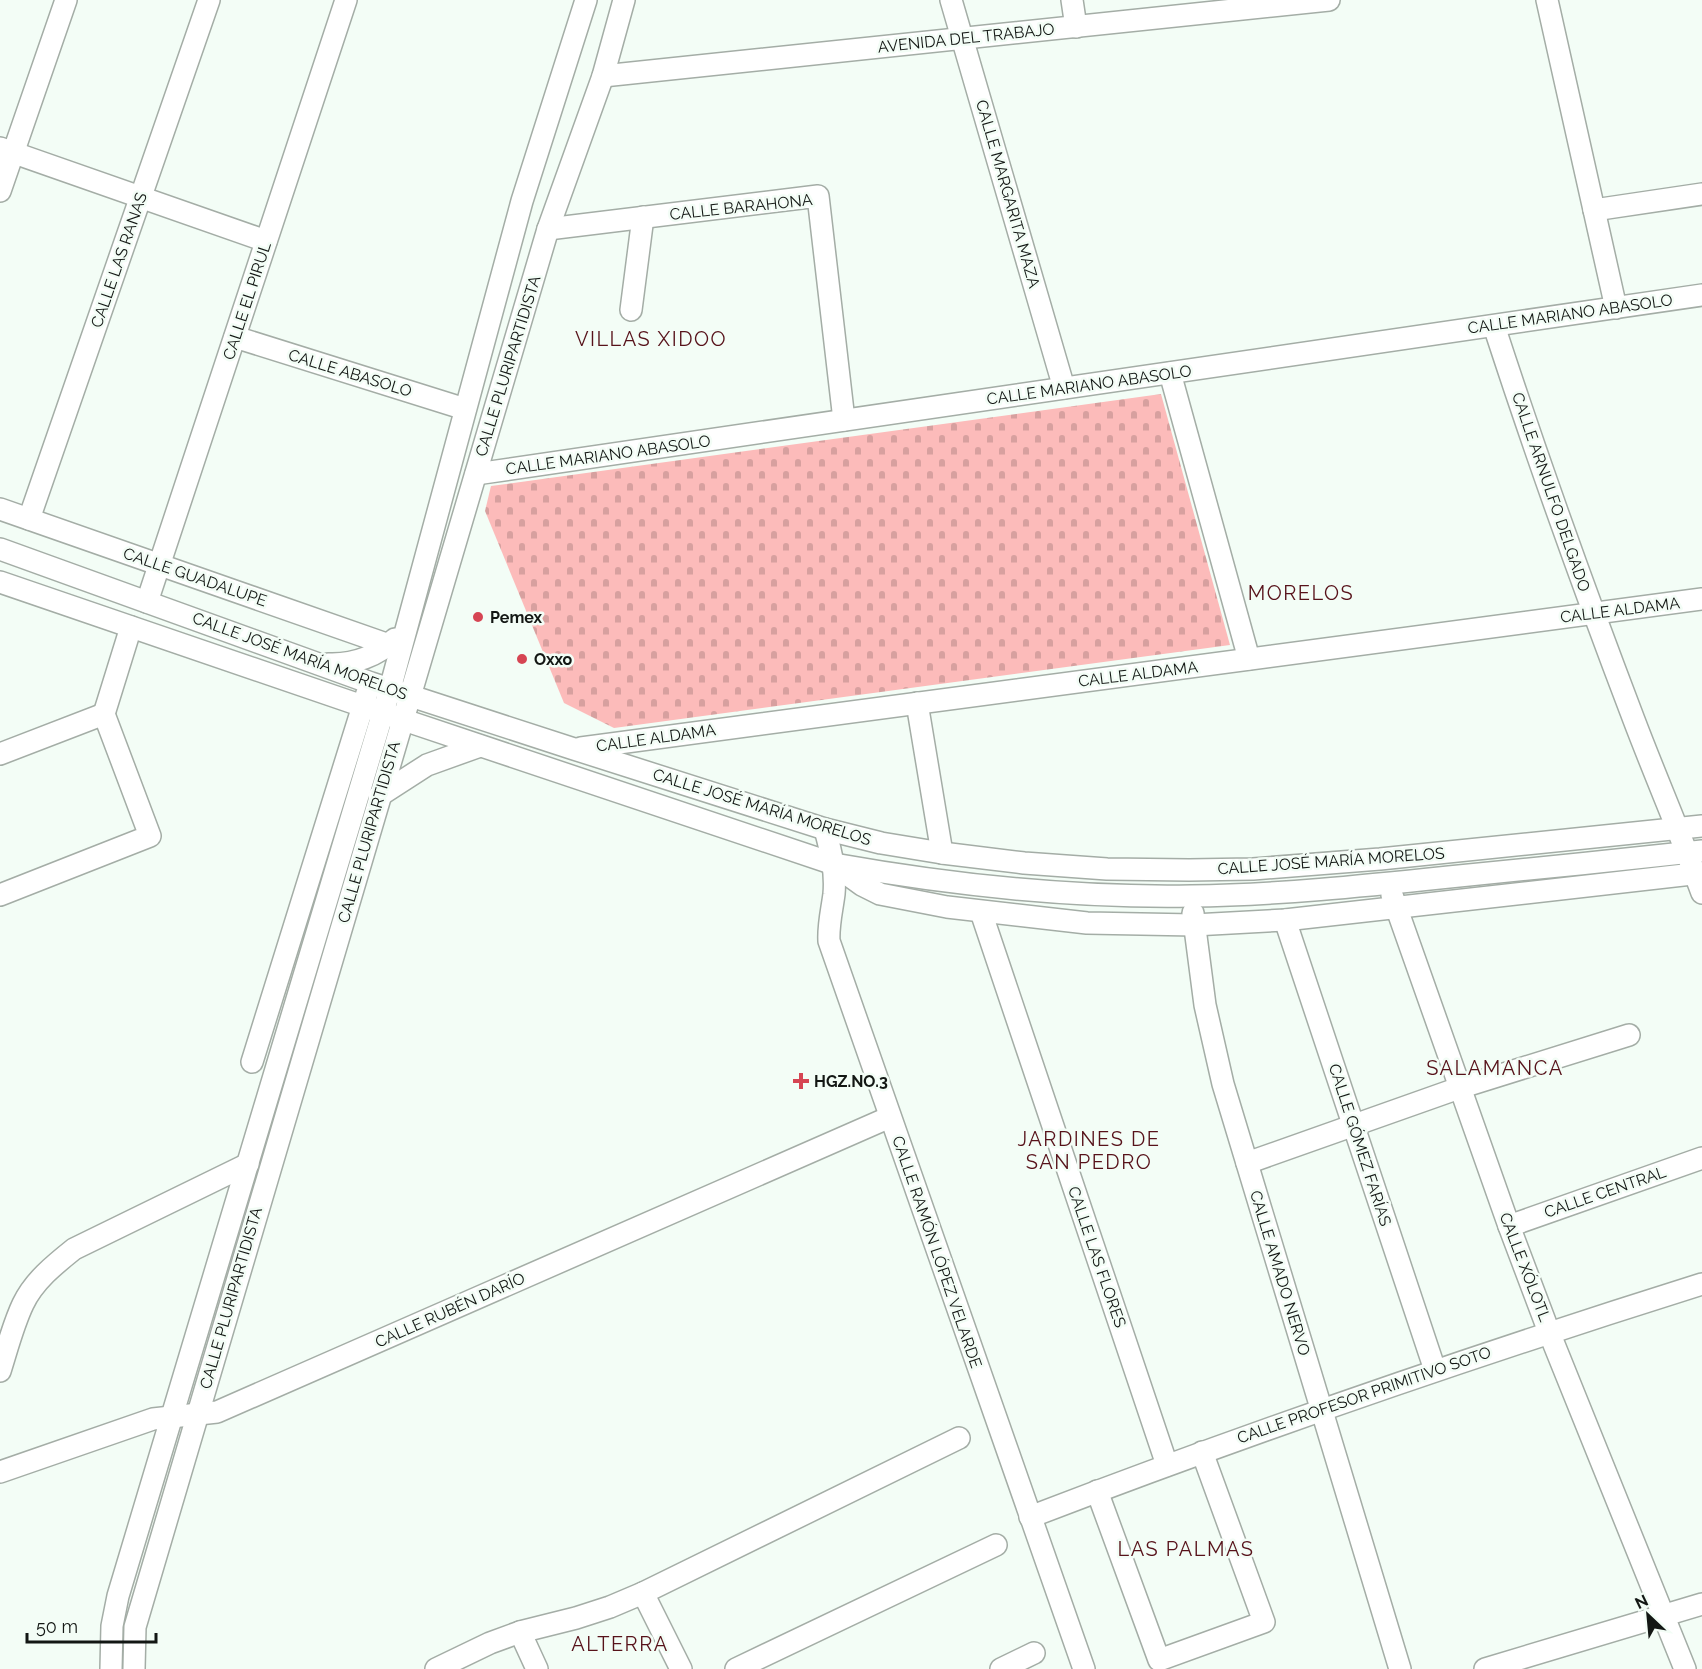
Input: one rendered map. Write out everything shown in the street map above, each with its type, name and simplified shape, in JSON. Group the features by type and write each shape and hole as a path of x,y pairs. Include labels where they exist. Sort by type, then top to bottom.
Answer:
{"street":[{"path":"0,191 7,150 66,0"},
{"name":"CALLE LAS RANAS","path":"29,519 209,0"},
{"name":"CALLE EL PIRUL","path":"147,602 346,0"},
{"name":"CALLE PLURIPARTIDISTA","path":"111,1669 112,1626 118,1596 383,713 522,201 586,0"},
{"name":"CALLE PLURIPARTIDISTA","path":"390,689 476,474 548,229 603,76 624,0"},
{"name":"CALLE MARGARITA MAZA","path":"951,0 1064,388"},
{"path":"1072,0 1076,27"},
{"name":"AVENIDA DEL TRABAJO","path":"603,76 1329,0"},
{"path":"1547,0 1616,308"},
{"path":"7,150 266,241"},
{"path":"1594,210 1702,194"},
{"name":"CALLE BARAHONA","path":"548,229 818,196 844,420"},
{"path":"631,310 644,217"},
{"name":"CALLE MARIANO ABASOLO","path":"476,474 1702,295"},
{"name":"CALLE ARNULFO DELGADO","path":"1494,326 1541,470 1635,722 1678,829 1695,852 1702,893"},
{"name":"CALLE ABASOLO","path":"235,337 465,409"},
{"path":"1170,373 1249,659"},
{"name":"CALLE GUADALUPE","path":"0,509 389,645"},
{"name":"CALLE JOSÉ MARÍA MORELOS","path":"0,549 390,689 574,749 825,830 881,843 942,853 1024,863 1095,868 1189,870 1264,868 1380,860 1702,826"},
{"name":"CALLE JOSÉ MARÍA MORELOS","path":"0,582 834,865 1012,889 1083,894 1191,896 1290,893 1695,852"},
{"name":"CALLE ALDAMA","path":"574,749 1702,599"},
{"path":"0,895 150,837 104,714 131,627"},
{"path":"320,664 357,661 377,653 406,628"},
{"path":"252,1062 390,689"},
{"path":"917,703 942,853"},
{"name":"CALLE PLURIPARTIDISTA","path":"135,1669 135,1627 379,796 383,713"},
{"path":"0,754 104,714"},
{"path":"379,796 427,765 480,746"},
{"name":"CALLE RAMÓN LÓPEZ VELARDE","path":"825,830 834,865 834,895 828,926 829,941 1084,1669"},
{"name":"CALLE XÓLOTL","path":"1380,860 1509,1226 1549,1332 1685,1669"},
{"path":"1598,862 1601,885"},
{"path":"834,865 862,885 880,894 981,912 1087,923 1194,925 1285,920 1698,873"},
{"name":"CALLE AMADO NERVO","path":"1189,870 1205,1005 1223,1084 1400,1669"},
{"path":"1512,871 1516,894"},
{"name":"CALLE LAS FLORES","path":"981,912 1167,1465"},
{"name":"CALLE GÓMEZ FARÍAS","path":"1285,920 1435,1370"},
{"path":"1247,1163 1459,1088 1629,1035"},
{"name":"CALLE RUBÉN DARÍO","path":"0,1472 153,1419 217,1412 890,1117"},
{"name":"CALLE CENTRAL","path":"1509,1226 1702,1158"},
{"path":"0,1371 23,1305 36,1283 54,1265 74,1249 248,1164"},
{"name":"CALLE PROFESOR PRIMITIVO SOTO","path":"1030,1517 1321,1409 1549,1332 1702,1284"},
{"path":"436,1669 490,1643 520,1632 610,1607 643,1593 959,1438"},
{"path":"1097,1491 1159,1660 1264,1622 1202,1452"},
{"path":"736,1669 996,1545"},
{"path":"643,1593 681,1669"},
{"path":"1485,1669 1702,1604"},
{"path":"520,1632 537,1669"},
{"path":"1001,1669 1034,1653"}],"green space":[{"path":"1161,394 1230,645 614,728 564,703 485,511 491,486"}],"place":[{"name":"Pemex","path":"478,617"},
{"name":"Oxxo","path":"522,659"},
{"name":"HGZ.NO.3","path":"801,1081"}],"district":[{"name":"VILLAS XIDOO","path":"651,339"},
{"name":"MORELOS","path":"1301,593"},
{"name":"SALAMANCA","path":"1495,1068"},
{"name":"JARDINES DE SAN PEDRO","path":"1089,1150"},
{"name":"LAS PALMAS","path":"1186,1549"},
{"name":"ALTERRA","path":"620,1644"}]}
